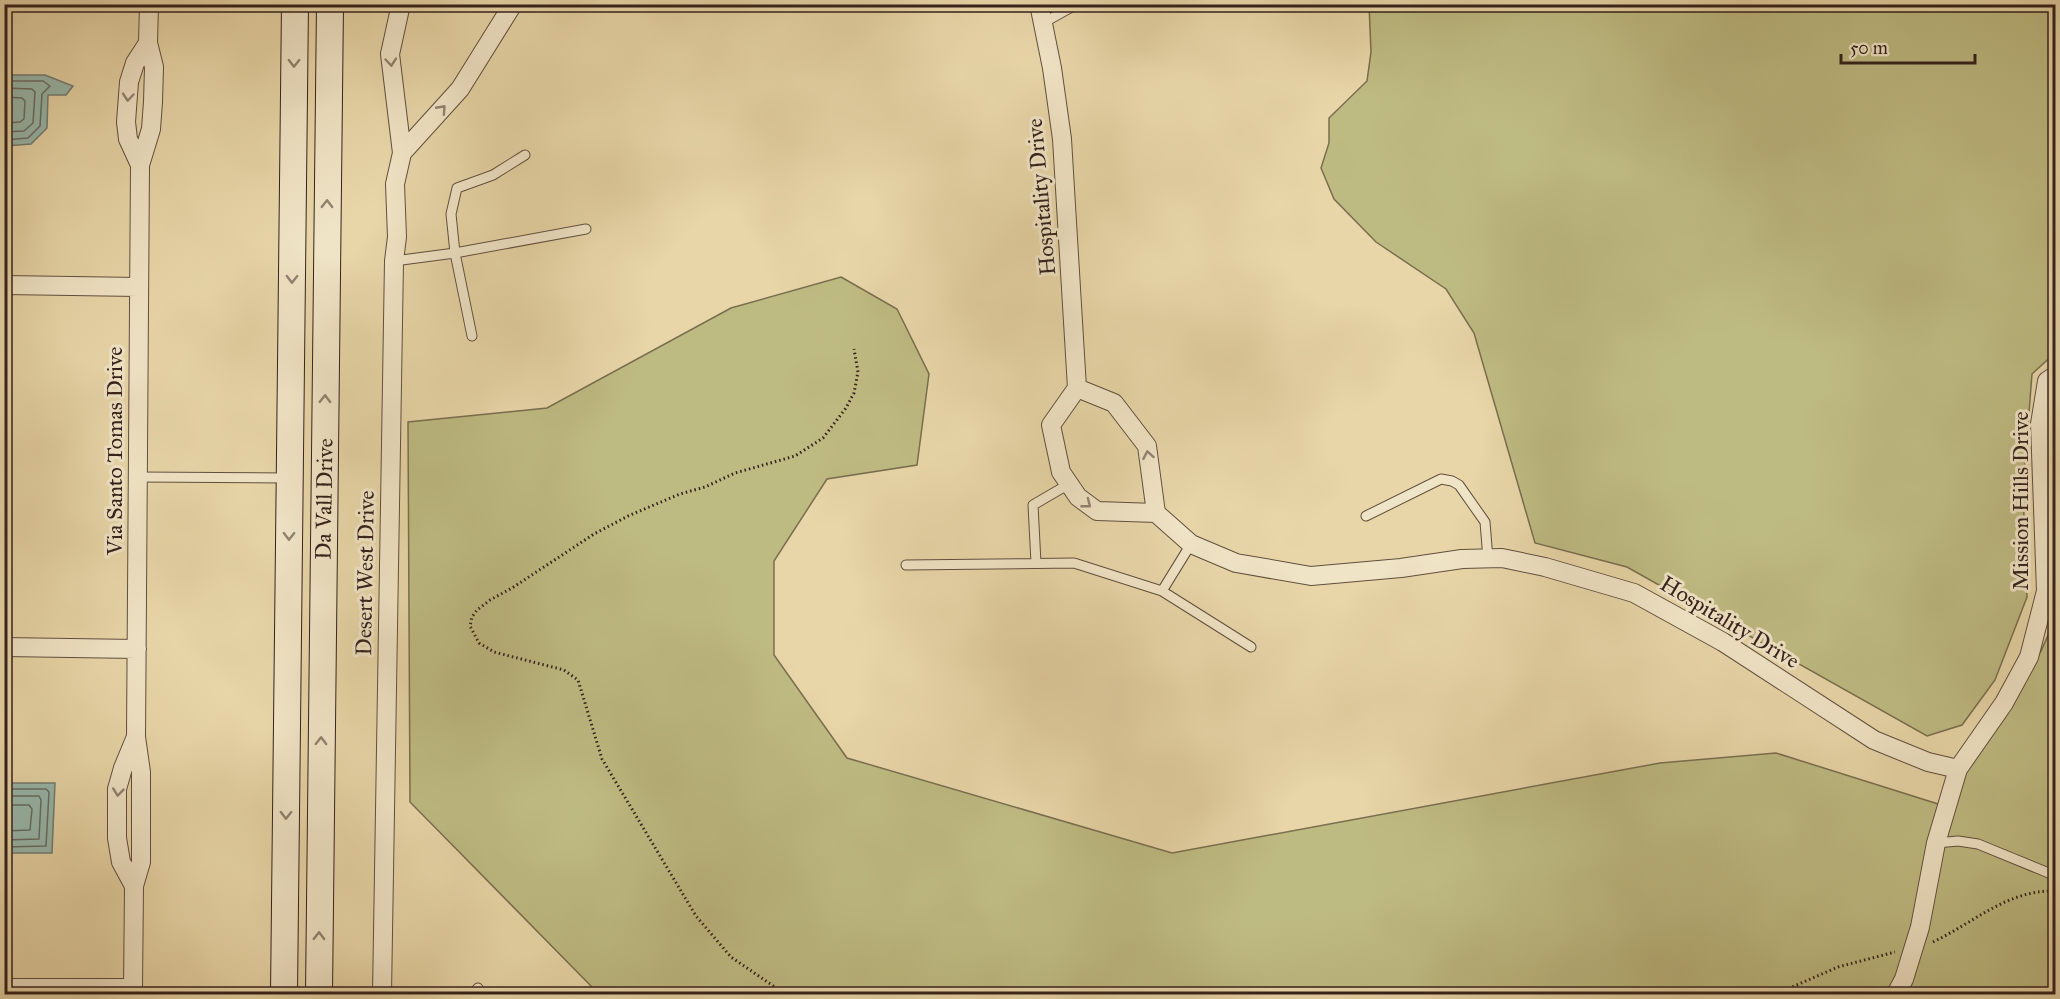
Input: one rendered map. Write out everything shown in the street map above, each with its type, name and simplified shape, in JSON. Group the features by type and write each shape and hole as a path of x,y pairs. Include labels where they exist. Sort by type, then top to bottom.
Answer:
{"main road":[{"name":"Da Vall Drive","path":"284,994 295,4"},
{"name":"Da Vall Drive","path":"319,994 330,4"}],"street":[{"name":"Via Santo Tomas Drive","path":"4,988 133,988 134,886 141,862 141,772 136,737 140,165 151,129 153,102 154,67 148,43 149,4"},
{"name":"Desert West Drive","path":"382,994 394,261 397,237 395,184 402,153 390,54 401,4"},
{"name":"Desert West Drive","path":"402,153 460,89 513,4"},
{"name":"Hospitality Drive","path":"1039,4 1052,68 1062,139 1077,388"},
{"name":"Via Santo Tomas Drive","path":"140,165 128,139 126,122 129,82 135,63 148,43"},
{"path":"4,285 139,288"},
{"name":"Mission Hills Drive","path":"1896,994 1904,979 1920,927 1936,843 1958,769 2004,704 2029,657 2046,591 2040,424 2048,381 2055,375"},
{"path":"1077,388 1114,403 1147,446 1156,513 1097,512 1078,497 1061,472 1051,425 1077,388"},
{"name":"Hospitality Drive","path":"1156,513 1191,544 1236,563 1311,576 1401,568 1462,559 1502,558 1545,567 1634,593 1723,642 1874,740 1928,762 1958,769"},
{"path":"4,647 137,648"}],"lane":[{"path":"1042,23 1077,4"},
{"path":"472,336 455,253 451,214 457,188 492,175 525,154"},
{"path":"394,261 455,253 586,229"},
{"path":"138,477 289,478"},
{"path":"1366,516 1441,479 1452,481 1459,484 1485,522 1488,559"},
{"path":"1036,563 1033,505 1069,484"},
{"path":"1162,591 1191,544"},
{"path":"906,565 1074,563 1162,591 1251,647"},
{"path":"1936,843 1958,841 1978,843 2055,876"}],"path":[{"path":"785,994 731,957 696,916 602,759 578,680 564,670 494,652 479,643 470,626 477,610 490,600 594,534 628,516 680,494 705,487 735,473 795,456 823,438 846,408 854,393 858,372 854,349"}],"shaded area":[{"path":"1369,5 2055,5 2056,352 2032,374 2023,490 2027,597 1995,680 1962,725 1927,736 1627,567 1535,543 1474,333 1446,289 1376,242 1334,199 1321,168 1329,143 1329,118 1367,81 1371,52"},
{"path":"841,277 897,309 929,374 917,465 827,479 774,561 774,655 847,758 1172,853 1660,763 1776,753 1951,808 1965,768 2040,654 2055,612 2055,994 593,994 592,987 410,802 408,422 547,408 731,308"}],"water":[{"path":"5,75 45,75 73,86 66,95 48,95 47,128 31,144 5,146"},
{"path":"4,783 55,783 52,853 5,853"}]}
